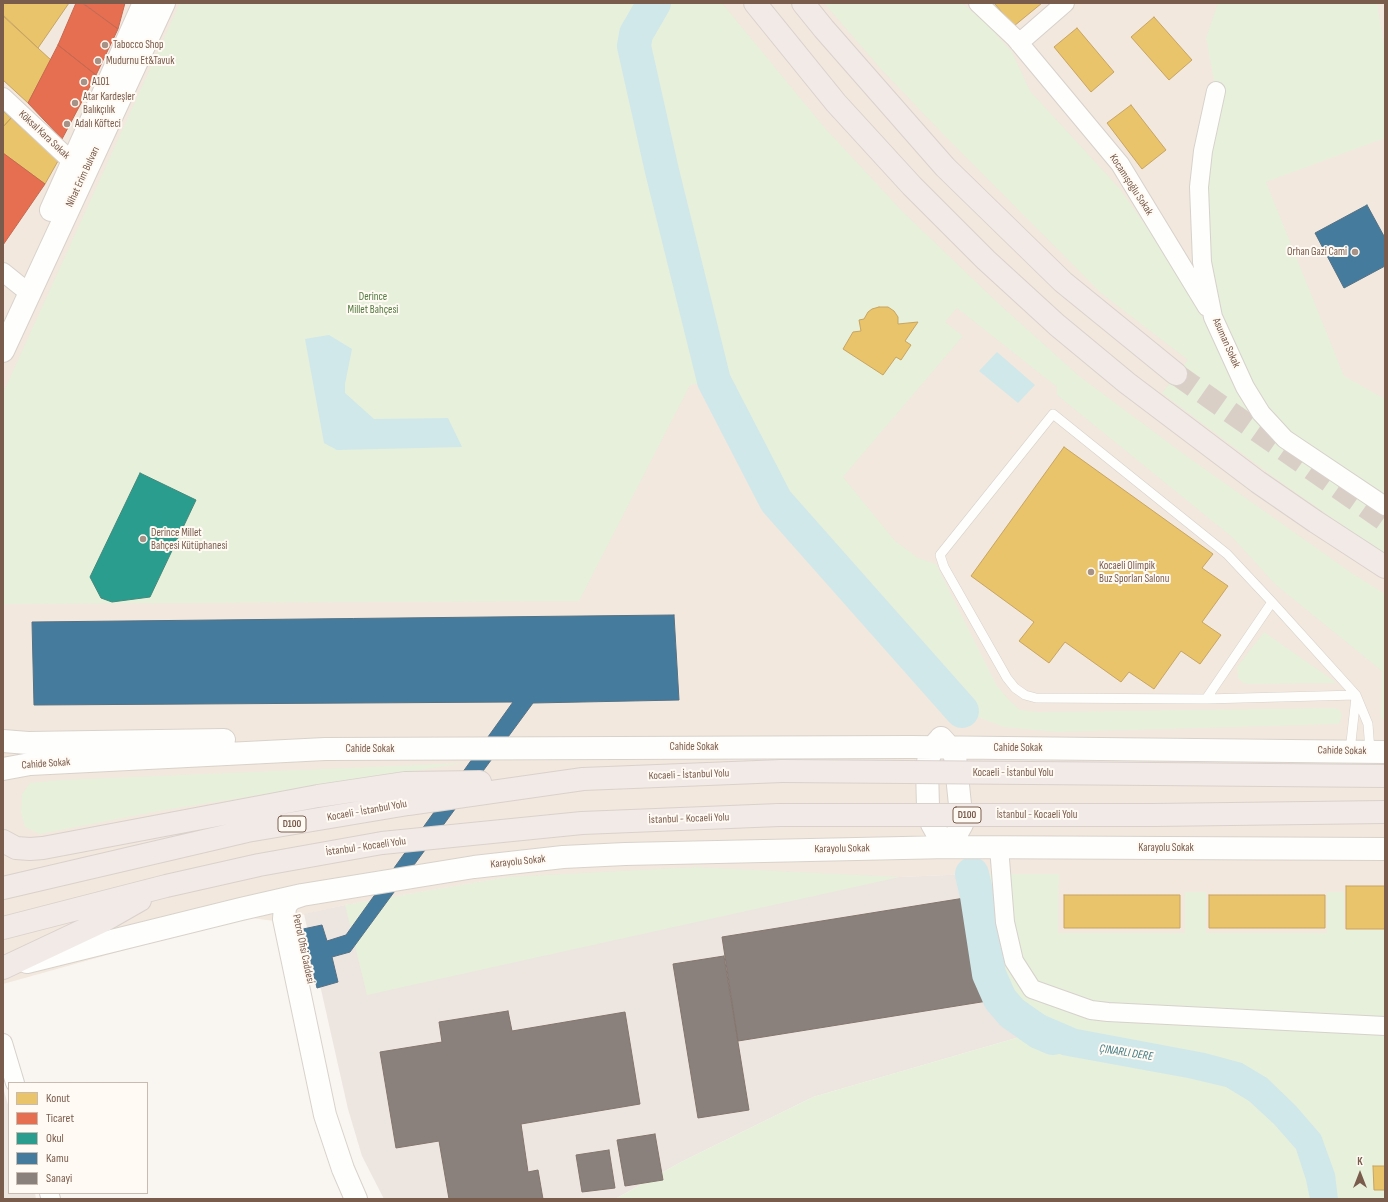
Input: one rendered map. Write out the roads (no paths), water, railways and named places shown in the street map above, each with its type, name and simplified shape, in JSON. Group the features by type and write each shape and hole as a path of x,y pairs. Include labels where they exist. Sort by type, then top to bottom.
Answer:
{"highway":[{"path":"754,3 836,103 912,186 986,260 1057,325 1127,383 1251,477 1385,567"},
{"path":"803,3 824,30 945,167 1063,282 1176,374"},
{"name":"Kocaeli - İstanbul Yolu","path":"3,888 247,831 408,804 583,779 782,771 1385,776"},
{"path":"3,841 16,848 43,848 318,796 405,783 583,779"},
{"name":"İstanbul - Kocaeli Yolu","path":"3,928 166,886 259,866 382,843 582,823 779,815 1385,812"},
{"path":"3,968 105,920 166,886"}],"main road":[{"name":"Nihat Erim Bulvarı","path":"79,168 144,3"},
{"name":"Nihat Erim Bulvarı","path":"3,316 17,283 79,168 164,3"},
{"name":"Nihat Erim Bulvarı","path":"3,351 17,283"},
{"name":"Cahide Sokak","path":"3,741 28,743 325,738 947,749 1369,745"},
{"name":"Cahide Sokak","path":"3,769 30,764 325,749 910,746 947,749 1369,745"},
{"path":"947,749 927,768 928,807 932,824 937,833 950,846 962,824"},
{"path":"947,749 962,824 964,831 973,847"},
{"path":"921,847 932,824"},
{"name":"Karayolu Sokak","path":"3,968 302,895 474,867 563,857 625,854 950,846 1385,849"},
{"name":"Petrol Ofisi Caddesi","path":"302,895 293,898 288,902 285,907 284,919 325,1115 343,1169 356,1199"},
{"name":"Petrol Ofisi Caddesi","path":"302,895 296,904 295,916 338,1112 355,1163 371,1199"},
{"path":"241,909 268,910 278,914 284,919"}],"street":[{"name":"Kocamışoğlu Sokak","path":"978,3 1019,43 1120,164 1213,318"},
{"path":"1019,43 1065,3"},
{"name":"Asuman Sokak","path":"1216,91 1203,151 1199,187 1202,262 1213,318 1246,387 1261,413 1285,439 1385,506"},
{"name":"Köksal Kara Sokak","path":"3,97 79,168"},
{"path":"999,847 1000,874 1006,928 1014,962 1032,989 1091,1010 1108,1012 1385,1026"},
{"path":"3,1043 15,1082"}],"lane":[{"path":"1356,695 1206,699 1048,699 1025,695 1015,688 1007,678 942,563 940,555 1053,414 1227,554 1356,695 1368,724 1369,745"},
{"path":"1206,699 1272,602"},
{"path":"1356,695 1369,745"}],"water":[{"path":"329,335 352,349 345,384 345,393 374,419 448,418 462,447 337,450 324,443 305,339"},
{"path":"997,352 1035,385 1018,403 979,371"},
{"path":"972,874 984,874 993,949 998,971 1019,999 1035,1011 1077,1029 1205,1053 1242,1063 1267,1078 1296,1106 1321,1135 1335,1174 1338,1199 1310,1199 1306,1180 1296,1149 1274,1124 1249,1101 1226,1087 1188,1078 1062,1055 1023,1036 1035,1030 1012,1013 1000,999 989,974"}],"waterway":[{"path":"654,3 636,34 634,46 662,171 714,381 776,501 962,711"},
{"name":"ÇINARLI DERE","path":"972,874 977,896 989,974 1000,999 1012,1013 1039,1032 1053,1038"}],"tunnel":[{"path":"1176,374 1385,521"}],"place":[{"name":"Tabocco Shop","path":"105,45"},
{"name":"Mudurnu Et&Tavuk","path":"98,61"},
{"name":"A101","path":"84,82"},
{"name":"Atar Kardeşler Balıkçılık","path":"75,103"},
{"name":"Adalı Köfteci","path":"67,124"},
{"name":"Orhan Gazi Cami","path":"1355,252"},
{"name":"Derince Millet Bahçesi Kütüphanesi","path":"143,539"},
{"name":"Kocaeli Olimpik Buz Sporları Salonu","path":"1091,572"}],"park label":[{"name":"Derince Millet Bahçesi","path":"373,303"}]}
